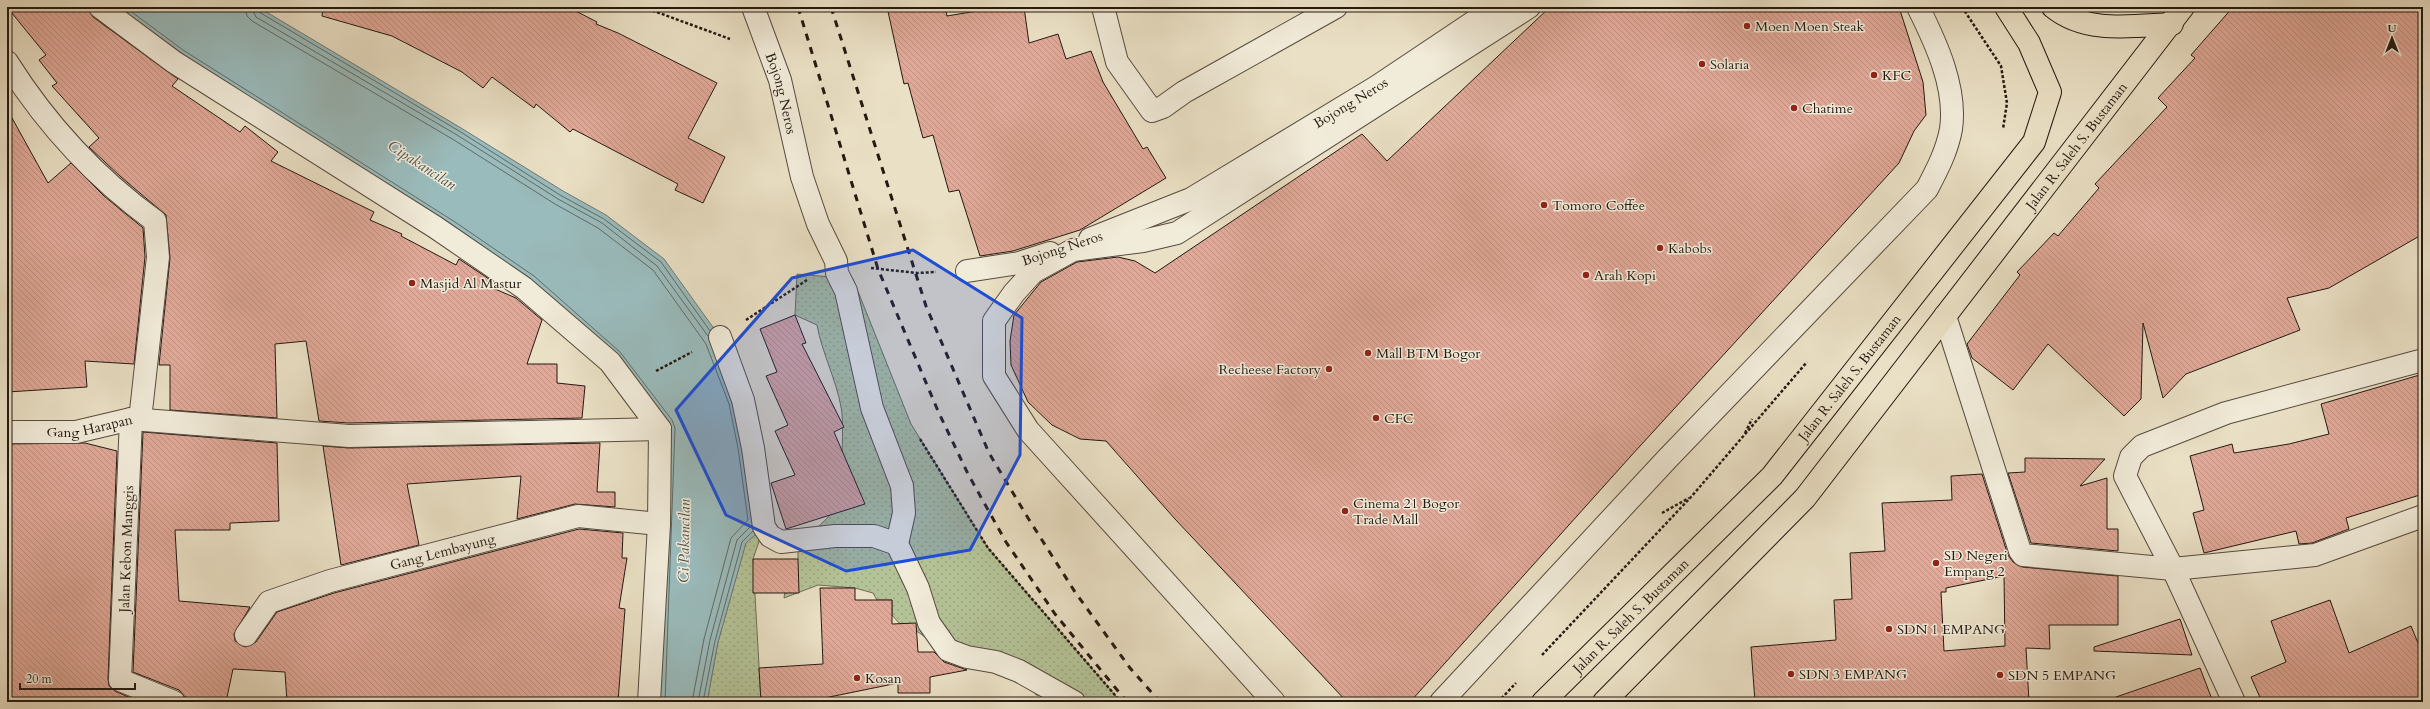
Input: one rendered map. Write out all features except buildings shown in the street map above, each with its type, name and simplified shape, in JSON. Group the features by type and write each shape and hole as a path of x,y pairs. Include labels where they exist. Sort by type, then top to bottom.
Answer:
{"main road":[{"name":"Jalan R. Saleh S. Bustaman","path":"1543,702 1772,476 2034,142 2050,92 2029,43 2006,7"},
{"path":"2052,7 2065,17 2094,25 2120,26 2178,15"},
{"name":"Jalan R. Saleh S. Bustaman","path":"1604,702 1805,498 2178,15"}],"street":[{"path":"100,7 174,62 435,227 527,290 610,362 660,429 659,524 650,702"},
{"name":"Bojong Neros","path":"753,7 780,80 802,177 818,224 836,261 837,273 846,291 872,408 902,486 904,513 897,544"},
{"path":"1104,7 1117,62 1152,111 1163,107 1184,92 1336,7"},
{"name":"Bojong Neros","path":"967,271 1019,263 1104,234 1191,199 1378,86 1496,7"},
{"path":"1274,702 1028,430 994,376 994,321 1014,293 1033,272 1074,250 1143,242 1177,233 1529,7"},
{"path":"1441,702 1668,458 1927,189 1943,159 1951,129 1951,100 1938,47 1918,7"},
{"path":"1931,7 1940,22 1938,47"},
{"name":"Jalan Kebon Manggis","path":"7,62 35,102 88,166 128,201 155,221 158,257 136,419 120,680 174,702"},
{"path":"1945,316 2020,551 2029,557 2173,569 2315,555 2423,516"},
{"path":"720,337 743,400 753,448 764,526 770,536 781,542 835,536 874,536 897,544 918,588 929,623 948,650 967,657 996,662 1019,671 1074,702"},
{"path":"2234,702 2173,569 2125,476 2131,456 2142,446 2226,413 2423,360"},
{"name":"Gang Harapan","path":"7,432 76,432 136,419 349,436 660,429"},
{"name":"Gang Lembayung","path":"246,635 269,602 330,581 571,518 598,518 659,524"}],"path":[{"path":"643,7 726,37 771,57"},
{"path":"652,374 720,337 836,261 852,267 917,273 967,271"},
{"path":"919,437 988,548 1121,702"}],"highlighted area":[{"path":"913,250 1022,318 1020,455 970,550 846,571 726,515 676,410 792,278"}],"green space":[{"path":"797,274 853,279 911,424 988,548 1121,702 1064,702 1056,696 1036,695 1030,684 935,644 918,632 899,623 892,615 892,600 877,600 873,593 855,588 818,585 784,598 787,576 798,559 798,551 787,530 817,528 832,512 838,492 840,477 843,429 839,397 822,346 817,325 795,315"},
{"path":"764,527 753,559 761,702 707,702 718,642 746,542"}],"water":[{"path":"100,7 258,7 461,128 563,191 606,215 664,259 720,337 764,527 746,543 718,642 707,702 649,702 660,429 524,288"}],"railway":[{"path":"798,7 878,269 938,411 968,474 1006,542 1055,614 1127,702"},
{"path":"831,7 926,306 989,453 1075,592 1130,668 1160,702"}],"place":[{"name":"Moen Moen Steak","path":"1747,26"},
{"name":"Solaria","path":"1702,64"},
{"name":"KFC","path":"1874,75"},
{"name":"Chatime","path":"1794,108"},
{"name":"Tomoro Coffee","path":"1544,205"},
{"name":"Kabobs","path":"1660,248"},
{"name":"Arah Kopi","path":"1586,275"},
{"name":"Masjid Al Mastur","path":"412,283"},
{"name":"Mall BTM Bogor","path":"1368,353"},
{"name":"Recheese Factory","path":"1329,369"},
{"name":"CFC","path":"1376,418"},
{"name":"Cinema 21 Bogor Trade Mall","path":"1345,511"},
{"name":"SD Negeri Empang 2","path":"1936,563"},
{"name":"SDN 1 EMPANG","path":"1889,629"},
{"name":"SDN 3 EMPANG","path":"1791,674"},
{"name":"SDN 5 EMPANG","path":"2000,675"},
{"name":"Kosan","path":"857,678"}],"water label":[{"name":"Cipakancilan","path":"422,165"},
{"name":"Ci Pakancilan","path":"684,541"}]}
